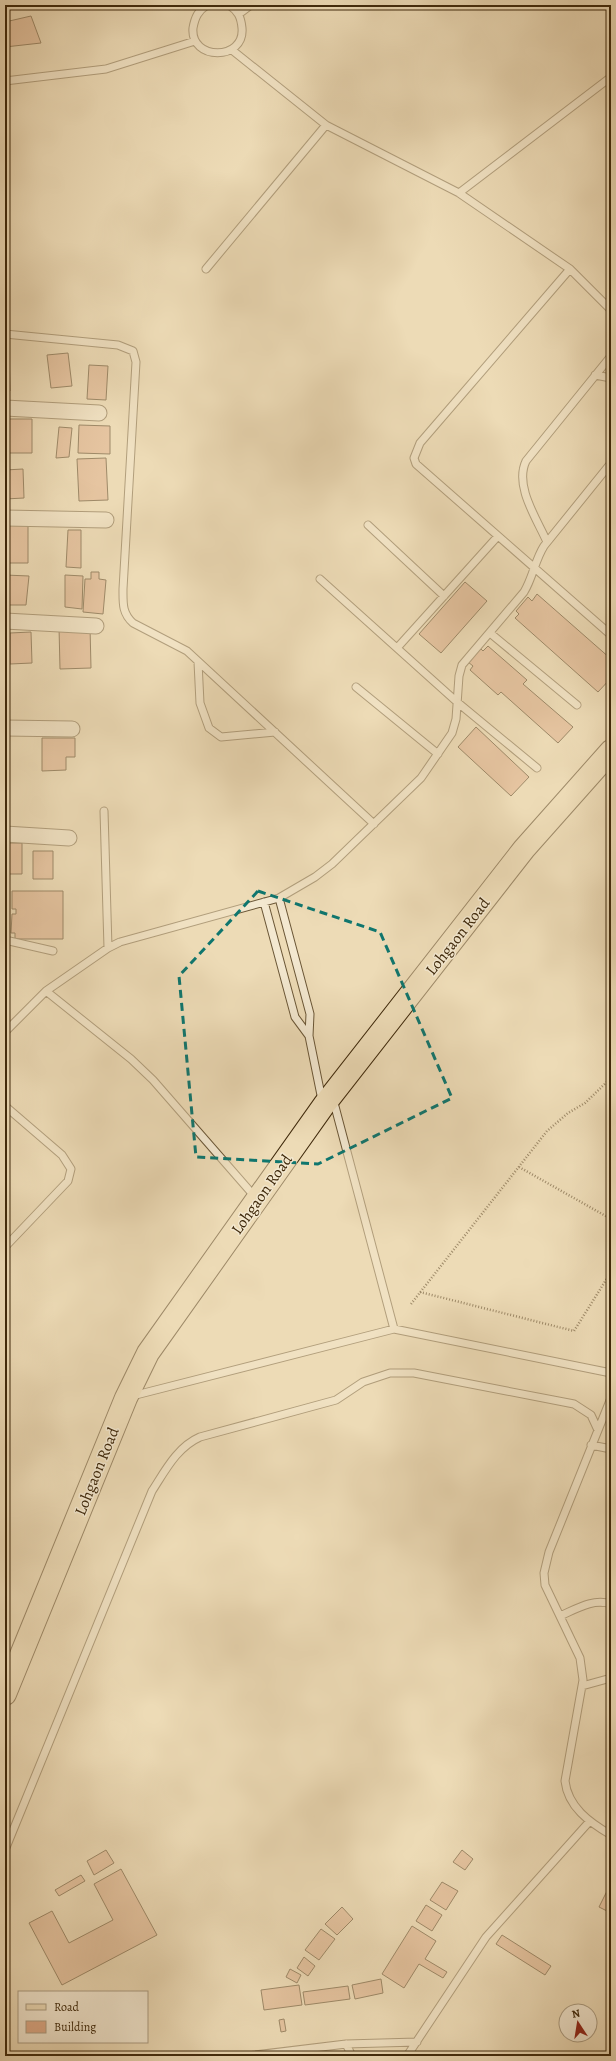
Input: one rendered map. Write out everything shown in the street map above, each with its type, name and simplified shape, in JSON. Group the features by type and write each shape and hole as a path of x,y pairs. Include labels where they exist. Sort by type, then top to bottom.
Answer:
{"main road":[{"name":"Lohgaon Road","path":"5,1694 126,1398 148,1353 328,1100 524,849 611,751"}],"street":[{"path":"5,408 99,413"},
{"path":"5,518 106,520"},
{"path":"5,621 96,626"},
{"path":"5,728 72,729"},
{"path":"5,834 69,838"}],"lane":[{"path":"206,5 197,13 193,32 195,42 204,50 214,54 232,50 241,41 243,32 239,14 229,5"},
{"path":"239,14 251,5"},
{"path":"5,81 106,69 195,42"},
{"path":"232,50 326,125 459,193 570,269 611,310"},
{"path":"459,193 611,77"},
{"path":"206,269 326,125"},
{"path":"570,269 420,443 414,458 416,464 611,635"},
{"path":"5,334 118,345 133,351 136,362 123,608 126,616 133,623 187,651 374,824"},
{"path":"547,542 528,500 521,474 522,469 526,461 611,356"},
{"path":"595,375 611,378"},
{"path":"5,1032 46,991 108,948 120,942 279,898 315,877 332,864 421,778 452,734 456,719 459,676 462,665 524,592 530,582 539,554 547,542 611,463"},
{"path":"368,525 444,596"},
{"path":"397,648 498,536"},
{"path":"320,579 457,702 536,768"},
{"path":"490,633 577,705"},
{"path":"198,662 200,703 208,728 221,737 275,732"},
{"path":"356,687 438,754"},
{"path":"104,811 108,948"},
{"path":"279,898 310,1014 309,1036 394,1329"},
{"path":"264,902 295,1017 309,1036"},
{"path":"5,940 53,951"},
{"path":"46,991 131,1059 153,1080 258,1199"},
{"path":"5,1106 62,1155 71,1169 68,1181 5,1248"},
{"path":"126,1398 394,1329 611,1373"},
{"path":"5,1850 152,1491 189,1441 336,1400 363,1382 399,1372 414,1373 574,1404 591,1415 598,1428"},
{"path":"611,1398 546,1561 544,1573 545,1585 580,1658 583,1670 582,1686 565,1781 570,1800 589,1822 611,1835"},
{"path":"591,1445 611,1449"},
{"path":"560,1616 596,1602 611,1604"},
{"path":"582,1686 611,1678"},
{"path":"407,2056 486,1937 589,1822"},
{"path":"247,2056 346,2044 417,2042"},
{"path":"346,2044 352,2056"}],"path":[{"path":"411,1304 547,1131 568,1113 585,1103 611,1078"},
{"path":"519,1167 611,1219"},
{"path":"420,1292 574,1331 611,1272"}],"highlighted area":[{"path":"258,891 380,932 452,1098 318,1164 196,1157 179,976"}],"building":[{"path":"31,16 41,43 5,47 5,22"},
{"path":"5,347 9,347 10,391 5,391"},
{"path":"68,353 72,386 51,388 47,355"},
{"path":"89,365 108,366 106,400 87,399"},
{"path":"5,419 32,419 32,453 5,453"},
{"path":"79,425 110,426 110,454 78,453"},
{"path":"59,427 72,428 69,457 56,458"},
{"path":"106,458 108,500 79,501 77,459"},
{"path":"23,469 24,498 5,499 5,470"},
{"path":"28,524 28,563 5,563 5,525"},
{"path":"68,530 81,530 81,568 66,567"},
{"path":"91,572 99,572 99,579 106,580 103,614 83,612 85,579 91,579"},
{"path":"5,575 29,576 26,605 5,605"},
{"path":"65,575 83,576 82,609 65,607"},
{"path":"465,582 487,601 441,653 419,634"},
{"path":"537,594 611,659 611,678 598,692 515,618 519,614 516,611 528,597 532,601"},
{"path":"59,627 90,627 91,668 60,669"},
{"path":"31,632 32,663 10,664 10,633"},
{"path":"488,646 527,680 523,684 573,727 558,743 501,692 498,695 470,670 473,666 468,662 481,649 483,651"},
{"path":"476,727 529,777 511,796 458,747"},
{"path":"42,738 75,738 75,757 66,757 66,770 42,771"},
{"path":"7,843 22,843 22,874 8,874"},
{"path":"33,851 53,851 53,879 33,879"},
{"path":"12,891 63,891 63,939 15,939 15,933 11,933 12,914 16,914 16,909 12,909"},
{"path":"106,1850 114,1863 94,1875 87,1861"},
{"path":"462,1850 473,1859 465,1870 453,1862"},
{"path":"121,1869 157,1935 62,1985 29,1923 52,1911 69,1943 113,1920 94,1884"},
{"path":"81,1875 85,1881 59,1896 55,1890"},
{"path":"442,1882 458,1891 446,1910 430,1900"},
{"path":"611,1883 611,1913 599,1907"},
{"path":"426,1905 442,1915 432,1931 416,1921"},
{"path":"342,1907 353,1919 337,1935 325,1924"},
{"path":"412,1926 436,1941 425,1959 447,1972 443,1978 419,1964 404,1988 382,1974"},
{"path":"321,1929 335,1939 319,1960 305,1950"},
{"path":"502,1935 551,1966 545,1975 496,1944"},
{"path":"304,1957 315,1966 308,1976 297,1968"},
{"path":"290,1969 301,1975 297,1983 286,1977"},
{"path":"381,1979 383,1993 355,1999 352,1985"},
{"path":"299,1985 302,2005 264,2010 261,1990"},
{"path":"348,1986 350,1999 305,2005 303,1992"},
{"path":"284,2019 286,2031 281,2032 279,2020"},
{"path":"302,2053 302,2056 285,2056 284,2054"}]}
